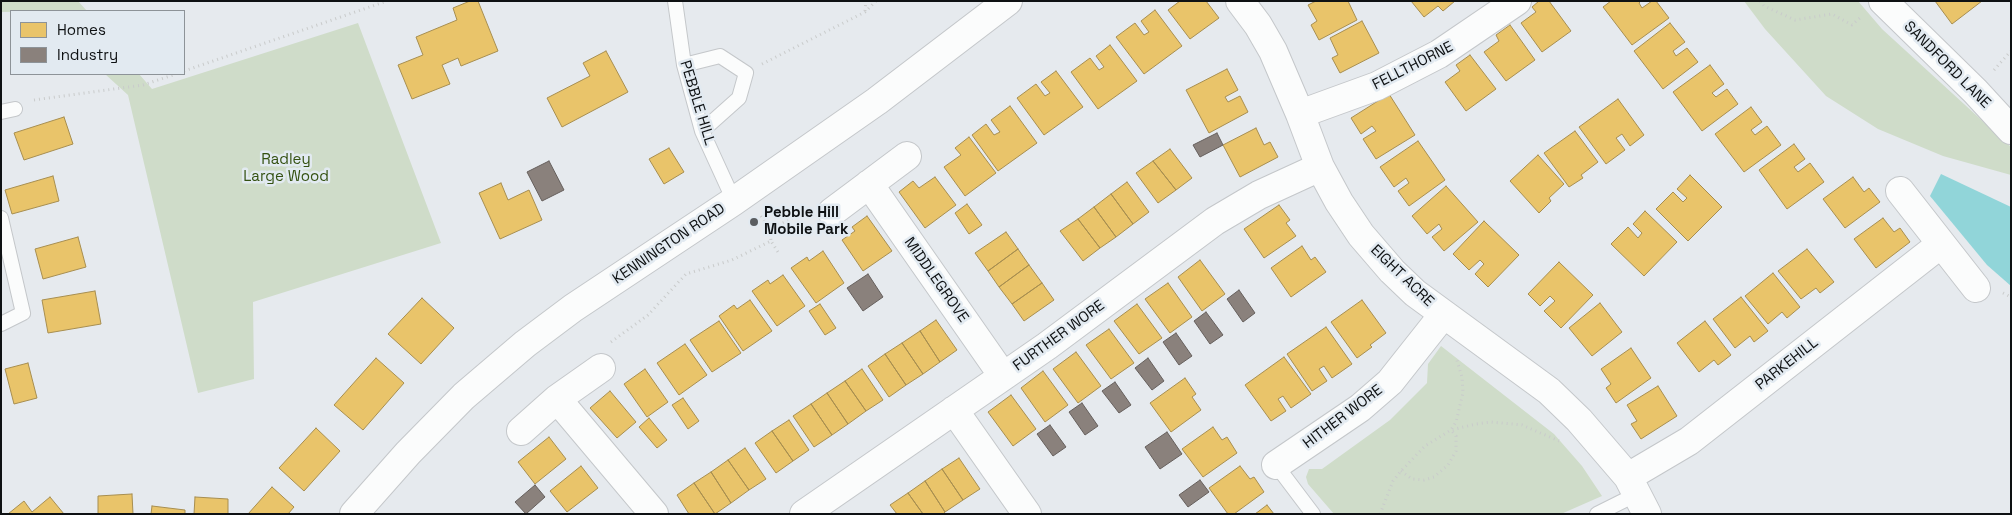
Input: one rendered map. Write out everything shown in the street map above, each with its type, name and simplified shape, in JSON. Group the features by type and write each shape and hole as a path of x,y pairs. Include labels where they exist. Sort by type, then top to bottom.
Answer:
{"street":[{"name":"KENNINGTON ROAD","path":"354,514 408,453 464,396 525,344 573,308 734,201 877,101 1008,1"},
{"name":"EIGHT ACRE","path":"1240,1 1274,51 1320,167 1339,202 1361,234 1403,282 1443,315 1549,391 1579,420 1637,495"},
{"name":"FELLTHORNE","path":"1300,114 1376,86 1440,54 1517,1"},
{"name":"SANDFORD LANE","path":"1874,7 1975,91 2011,130"},
{"path":"832,212 906,156"},
{"name":"FURTHER WORE","path":"804,514 1004,376 1215,221 1259,195 1320,167"},
{"name":"MIDDLEGROVE","path":"869,184 1004,376"},
{"path":"1900,191 1976,288"},
{"name":"PARKEHILL","path":"1637,495 1689,441 1941,244"},
{"name":"HITHER WORE","path":"1276,465 1360,408 1390,382 1443,315"},
{"path":"521,431 557,399 601,368"},
{"path":"557,399 654,514"},
{"path":"954,410 1027,514"}],"lane":[{"name":"PEBBLE HILL","path":"675,1 684,66 702,131 734,201"},
{"path":"684,66 720,56 746,73 739,98 702,131"},
{"path":"1,218 23,312 1,324"},
{"name":"HITHER WORE","path":"1276,465 1313,514"},
{"path":"1597,514 1637,495"}],"path":[{"path":"185,71 387,1"},
{"path":"865,12 866,1"},
{"path":"746,73 865,12 876,1"},
{"path":"1760,1 1764,6 1795,20 1832,14 1852,25 1874,7"},
{"path":"8,110 30,101 143,85 173,75"},
{"path":"770,230 812,209 832,212"},
{"path":"760,216 770,230 771,241 778,252"},
{"path":"601,368 597,351 648,315 686,274 732,260 771,241"},
{"path":"1443,315 1462,377 1463,393 1460,408 1451,430"},
{"path":"1380,514 1393,481 1425,446 1451,430 1491,422 1507,422 1522,425 1564,444"},
{"path":"1402,471 1412,479 1424,480 1434,477 1443,470 1456,451 1456,436 1451,430"}],"green space":[{"path":"1,1 78,1 86,10 10,10 10,12 1,12"},
{"path":"1744,1 1858,1 1882,29 2011,147 2011,175 1943,156 1878,129 1826,96 1765,29"},
{"name":"Radley Large Wood","path":"358,23 441,243 253,302 254,379 198,393 128,95 106,75 140,75 152,89"},
{"path":"1441,346 1554,434 1582,466 1602,496 1561,514 1334,514 1308,484 1306,477 1309,469 1322,469 1390,420 1427,383 1428,364"}],"water":[{"path":"1941,174 2011,207 2011,286 1987,265 1930,196"}],"building: Homes":[{"path":"470,1 478,1 498,51 461,66 458,58 442,65 450,84 412,99 398,65 423,55 416,37 457,20 453,8"},
{"path":"1180,1 1206,1 1219,18 1190,39 1168,10"},
{"path":"1316,1 1348,1 1357,20 1319,40 1311,25 1317,21 1308,5"},
{"path":"1411,1 1455,1 1443,11 1438,6 1424,17"},
{"path":"1539,1 1549,1 1571,31 1542,52 1521,23 1536,12 1532,7"},
{"path":"1611,1 1641,1 1639,3 1642,8 1652,1 1656,1 1669,18 1632,45 1603,7"},
{"path":"1935,1 1982,1 1952,24"},
{"path":"1155,10 1182,46 1144,74 1116,37 1135,23 1144,35 1149,32 1141,21"},
{"path":"1362,21 1379,53 1340,73 1332,58 1338,55 1330,38"},
{"path":"1670,23 1685,42 1673,51 1676,56 1687,48 1698,62 1663,89 1634,51"},
{"path":"1510,25 1535,60 1506,81 1484,52 1499,41 1496,35"},
{"path":"1110,45 1137,81 1098,109 1071,72 1090,58 1099,70 1104,67 1096,56"},
{"path":"606,51 628,92 562,127 547,98 590,76 583,63"},
{"path":"1470,55 1496,89 1466,111 1445,82 1460,71 1456,65"},
{"path":"1710,65 1724,84 1712,93 1716,97 1727,89 1738,104 1702,131 1673,92"},
{"path":"1227,69 1238,90 1225,97 1228,102 1240,96 1248,112 1209,133 1186,90"},
{"path":"1056,71 1083,107 1044,135 1017,98 1036,84 1045,96 1050,93 1041,82"},
{"path":"1389,94 1415,135 1376,159 1363,139 1376,131 1372,126 1361,134 1351,118"},
{"path":"1618,99 1644,135 1630,146 1622,134 1616,138 1625,150 1606,164 1579,127"},
{"path":"1010,106 1037,143 998,171 972,135 986,124 994,135 1000,132 991,120"},
{"path":"1751,107 1762,122 1751,130 1755,135 1767,126 1781,145 1744,172 1715,134"},
{"path":"64,117 73,144 24,160 14,133"},
{"path":"1256,128 1264,145 1270,142 1278,157 1240,177 1223,145"},
{"path":"1575,131 1598,162 1581,175 1583,178 1569,187 1544,153"},
{"path":"969,137 996,173 965,196 944,167 961,155 955,148"},
{"path":"1418,141 1445,180 1409,206 1398,191 1409,183 1406,178 1394,187 1380,167"},
{"path":"1794,144 1805,159 1794,167 1798,172 1810,163 1824,182 1787,209 1759,170"},
{"path":"669,148 684,172 664,184 649,159"},
{"path":"1170,149 1192,178 1176,190 1153,161"},
{"path":"1538,155 1564,184 1549,198 1551,201 1539,213 1510,181"},
{"path":"1153,161 1176,190 1158,203 1136,173"},
{"path":"1690,175 1722,207 1688,241 1656,209 1673,192 1683,202 1687,198 1677,189"},
{"path":"53,176 59,201 12,214 5,190"},
{"path":"935,177 956,205 925,228 899,192 913,181 919,188"},
{"path":"1853,177 1864,192 1869,188 1880,202 1845,228 1823,199"},
{"path":"1127,182 1149,212 1133,224 1111,194"},
{"path":"501,183 508,200 529,190 542,220 500,239 479,193"},
{"path":"1446,186 1478,222 1444,251 1432,237 1442,229 1439,224 1427,234 1412,216"},
{"path":"1111,194 1133,224 1116,237 1094,207"},
{"path":"967,204 982,225 969,234 955,213"},
{"path":"1279,205 1290,220 1286,223 1296,236 1264,258 1244,229"},
{"path":"1094,207 1116,237 1100,248 1078,219"},
{"path":"1645,211 1677,242 1644,276 1611,244 1628,227 1638,238 1642,233 1633,224"},
{"path":"867,216 892,251 863,271 842,240 855,231 852,227"},
{"path":"1883,218 1894,232 1900,228 1910,242 1876,268 1854,239"},
{"path":"1078,219 1100,248 1083,261 1060,231"},
{"path":"1484,221 1519,255 1488,287 1475,274 1484,264 1480,260 1469,270 1453,254"},
{"path":"1006,232 1018,249 988,271 975,253"},
{"path":"78,237 86,267 43,279 35,249"},
{"path":"1302,246 1311,260 1315,257 1326,272 1291,297 1271,268"},
{"path":"1018,249 1029,265 999,287 988,271"},
{"path":"1807,249 1834,282 1820,293 1816,288 1801,299 1778,271"},
{"path":"823,251 844,283 816,303 791,268 807,257 809,261"},
{"path":"1200,260 1225,294 1202,311 1178,277"},
{"path":"1559,262 1593,295 1561,328 1544,311 1555,301 1550,296 1540,306 1528,294"},
{"path":"1029,265 1042,283 1012,304 999,287"},
{"path":"1773,273 1800,307 1787,318 1782,312 1768,324 1745,296"},
{"path":"783,275 805,306 777,326 752,291 768,280 770,284"},
{"path":"1042,283 1054,300 1024,321 1012,304"},
{"path":"1168,283 1192,317 1170,333 1145,299"},
{"path":"95,291 101,324 48,333 42,300"},
{"path":"1741,297 1768,331 1754,342 1750,336 1735,348 1713,319"},
{"path":"422,298 454,328 421,364 388,334"},
{"path":"750,300 772,331 743,351 719,316 734,305 737,309"},
{"path":"1362,300 1386,333 1357,358 1331,322"},
{"path":"1600,303 1622,332 1592,356 1569,328"},
{"path":"820,304 836,328 825,335 809,311"},
{"path":"1137,304 1162,338 1139,354 1114,321"},
{"path":"936,320 957,350 940,362 920,331"},
{"path":"719,321 741,353 712,372 690,340"},
{"path":"1705,321 1731,355 1718,365 1714,360 1699,372 1677,343"},
{"path":"1326,327 1352,364 1332,378 1324,366 1319,369 1327,381 1312,391 1287,354"},
{"path":"1109,329 1134,363 1111,379 1086,345"},
{"path":"920,331 940,362 923,374 902,343"},
{"path":"902,343 923,374 906,385 885,354"},
{"path":"685,344 707,375 679,395 657,363"},
{"path":"1631,348 1651,378 1616,403 1606,388 1611,384 1601,369"},
{"path":"1076,352 1101,386 1078,403 1053,369"},
{"path":"885,354 906,385 889,397 868,366"},
{"path":"1284,357 1311,394 1291,408 1283,396 1278,399 1286,411 1271,421 1245,385"},
{"path":"376,358 404,383 363,430 334,405"},
{"path":"28,363 37,398 14,404 5,369"},
{"path":"645,369 668,402 647,417 624,384"},
{"path":"862,369 883,400 866,411 845,381"},
{"path":"1043,371 1068,405 1045,422 1021,388"},
{"path":"1185,378 1196,394 1192,397 1201,410 1171,432 1150,403"},
{"path":"845,381 866,411 848,424 827,393"},
{"path":"1658,386 1677,416 1641,439 1631,424 1637,421 1627,405"},
{"path":"610,391 636,422 617,438 590,408"},
{"path":"827,393 848,424 832,435 811,404"},
{"path":"1011,395 1036,429 1013,446 988,412"},
{"path":"683,398 699,421 688,429 672,405"},
{"path":"811,404 832,435 814,447 793,416"},
{"path":"649,418 667,440 657,448 639,427"},
{"path":"789,420 809,450 793,461 772,431"},
{"path":"1213,427 1222,440 1227,437 1237,453 1203,477 1182,449"},
{"path":"316,428 340,451 304,491 279,468"},
{"path":"772,431 793,461 776,473 755,443"},
{"path":"549,437 566,459 535,484 518,462"},
{"path":"745,448 766,479 749,490 728,460"},
{"path":"959,458 980,489 963,500 942,469"},
{"path":"728,460 749,490 731,503 711,472"},
{"path":"581,466 598,488 567,512 550,491"},
{"path":"1240,466 1250,479 1254,477 1264,492 1234,514 1228,514 1209,488"},
{"path":"942,469 963,500 945,512 925,481"},
{"path":"711,472 731,503 715,514 694,483"},
{"path":"925,481 945,512 943,514 923,514 908,493"},
{"path":"694,483 715,514 689,514 677,495"},
{"path":"272,487 294,507 288,514 248,514"},
{"path":"908,493 923,514 897,514 890,505"},
{"path":"132,494 133,514 98,514 98,496"},
{"path":"50,497 64,514 8,514 24,501 32,512"},
{"path":"195,497 228,499 228,514 194,514"},
{"path":"1267,505 1274,514 1255,514"},
{"path":"152,506 185,510 185,514 151,514"}],"building: Industry":[{"path":"1217,133 1223,145 1200,157 1193,145"},
{"path":"549,161 564,190 542,201 527,172"},
{"path":"868,274 883,297 863,311 847,288"},
{"path":"1239,290 1255,313 1243,322 1227,299"},
{"path":"1206,312 1223,335 1210,344 1194,321"},
{"path":"1176,333 1192,356 1179,365 1163,342"},
{"path":"1148,358 1164,381 1152,390 1135,368"},
{"path":"1115,382 1131,405 1119,413 1102,391"},
{"path":"1082,403 1098,426 1085,435 1069,412"},
{"path":"1050,425 1066,447 1053,456 1037,434"},
{"path":"1167,432 1182,454 1160,469 1145,447"},
{"path":"1200,480 1209,492 1188,507 1179,495"},
{"path":"535,485 545,497 526,514 515,502"}],"place":[{"name":"Pebble Hill Mobile Park","path":"754,222"}]}
